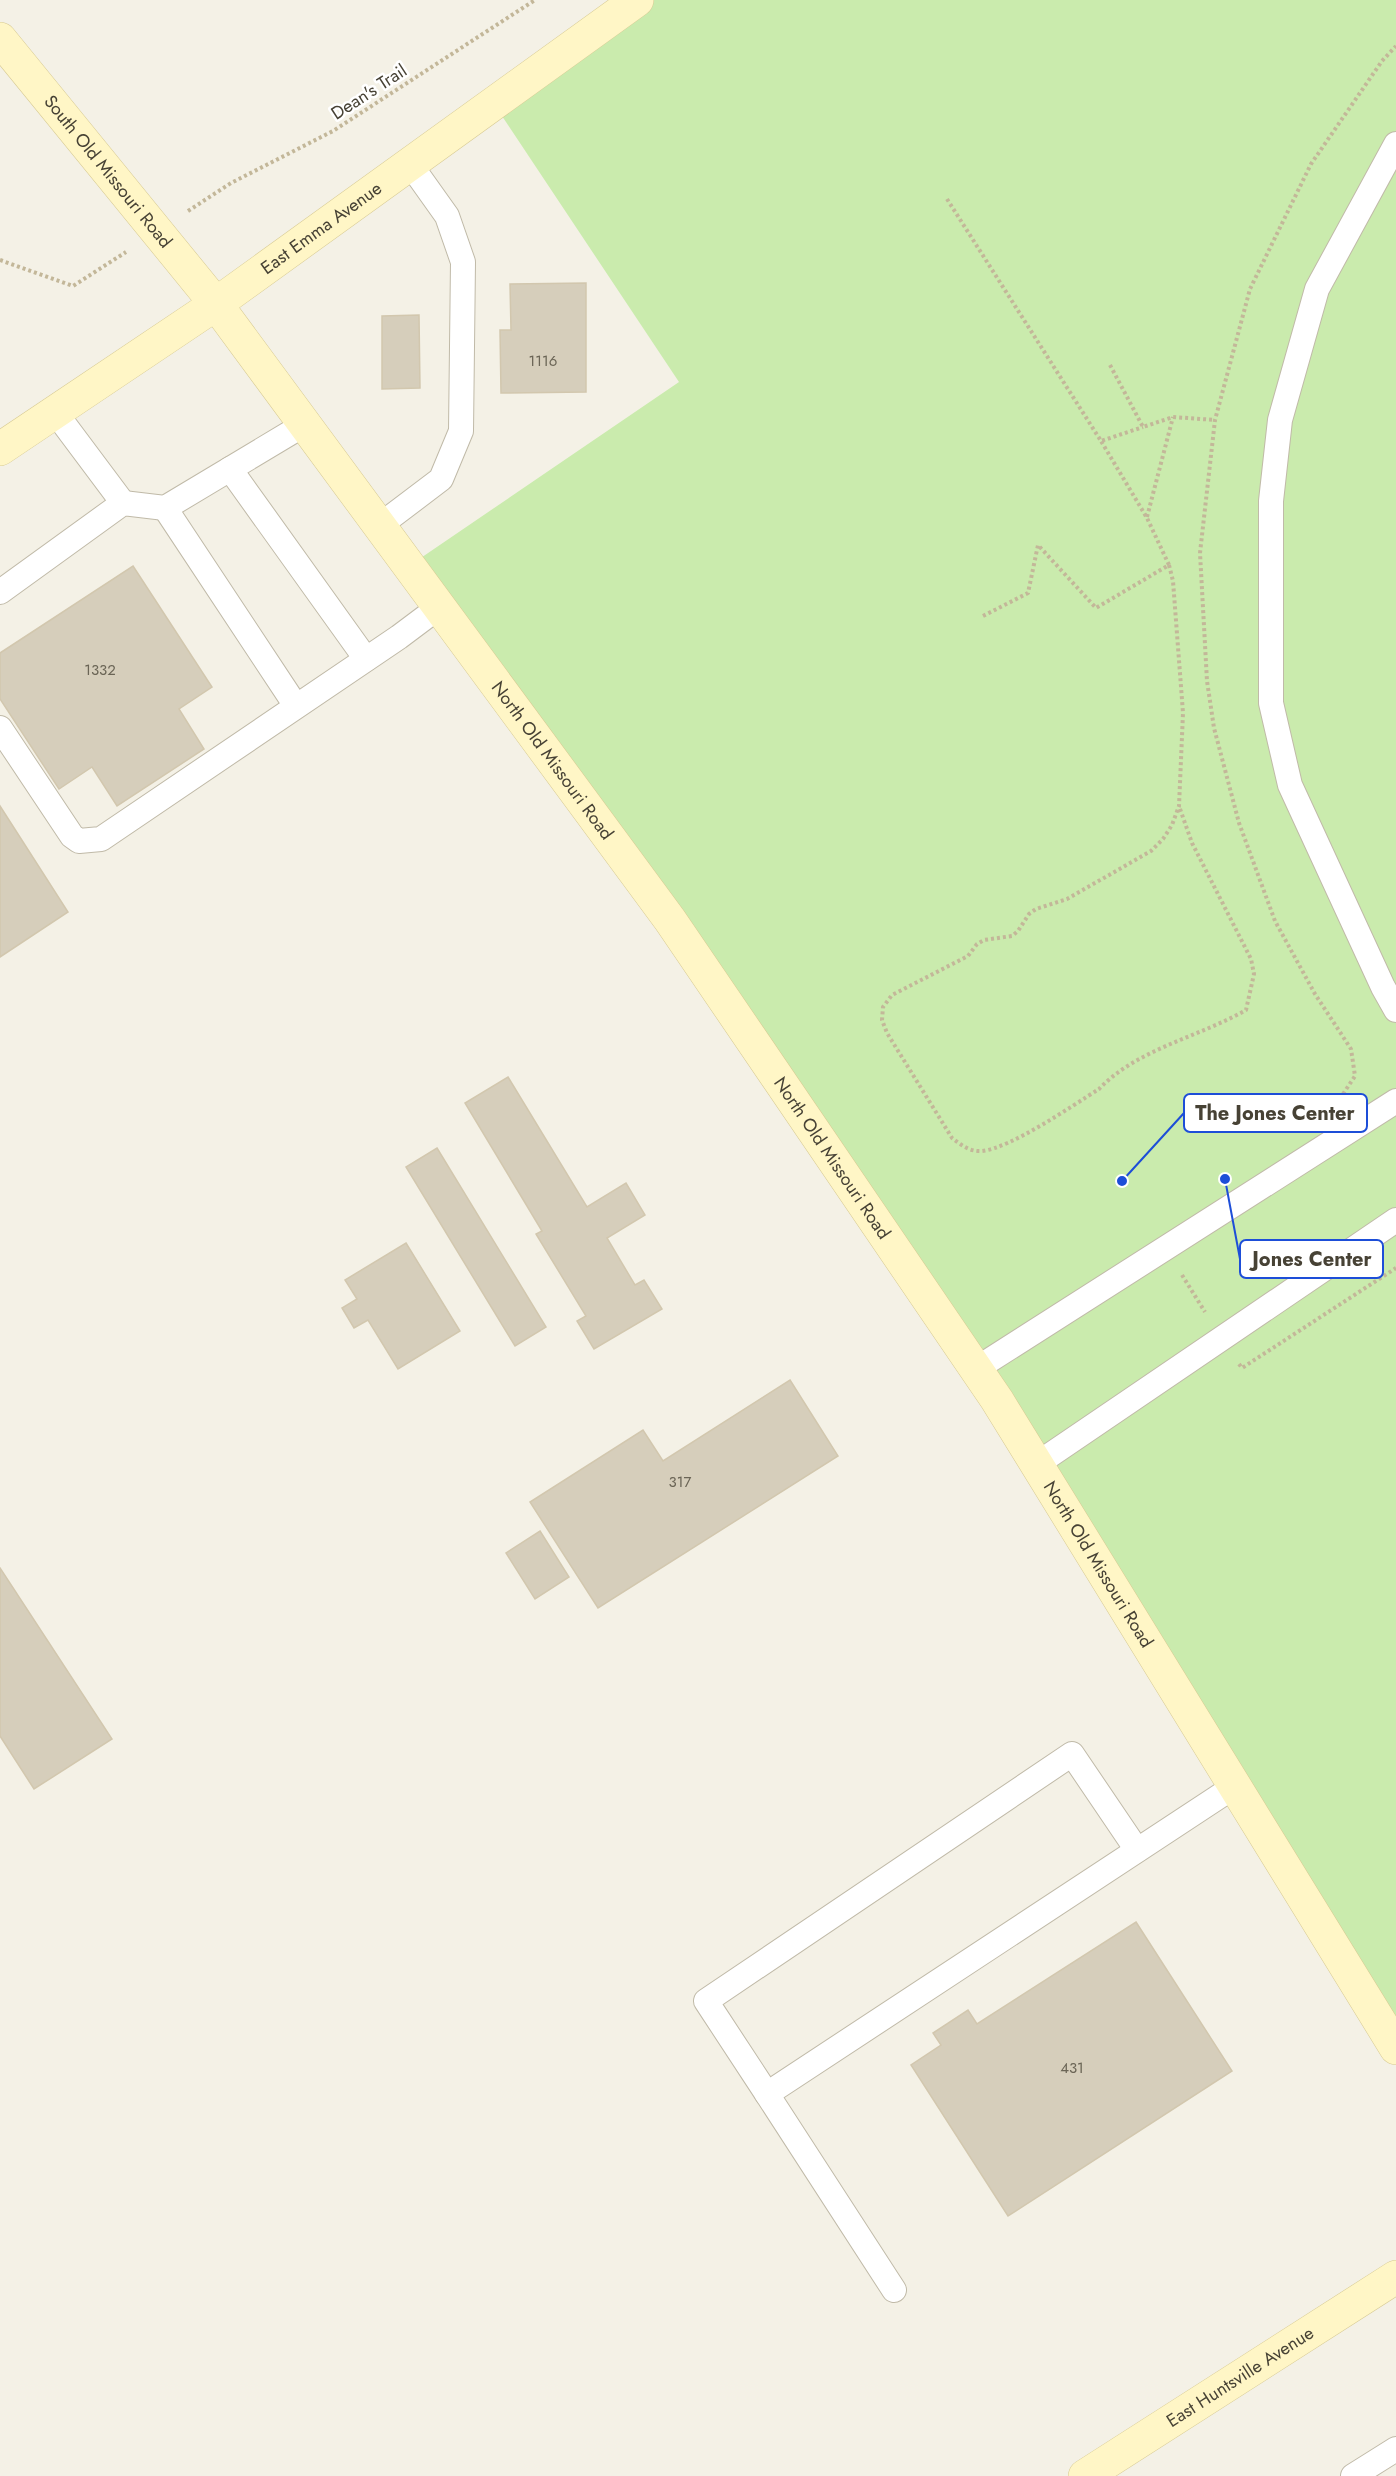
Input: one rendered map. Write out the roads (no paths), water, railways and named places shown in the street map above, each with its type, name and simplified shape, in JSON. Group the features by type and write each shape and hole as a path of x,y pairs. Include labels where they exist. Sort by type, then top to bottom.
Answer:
{"main road":[{"name":"East Emma Avenue","path":"0,449 216,304 637,0"},
{"name":"South Old Missouri Road","path":"0,39 216,304"},
{"name":"North Old Missouri Road","path":"216,304 670,920 976,1369 1037,1464 1396,2048"},
{"name":"East Huntsville Avenue","path":"1085,2476 1396,2277"}],"lane":[{"path":"1396,144 1317,289 1280,420 1271,501 1271,703 1290,785 1390,983 1396,1010"},
{"path":"379,526 441,479 461,431 463,262 447,216 410,164"},
{"path":"54,412 123,503"},
{"path":"0,592 123,503 165,508 305,424"},
{"path":"230,469 366,659"},
{"path":"165,508 296,706"},
{"path":"0,728 72,836 79,841 88,842 101,839 439,607"},
{"path":"976,1369 1396,1101"},
{"path":"1037,1464 1396,1220"},
{"path":"894,2290 706,2001 1072,1754 1137,1850"},
{"path":"767,2094 1235,1786"},
{"path":"1353,2476 1396,2449"}],"place":[{"name":"Jones Center","path":"1225,1179"},
{"name":"The Jones Center","path":"1122,1181"}]}
